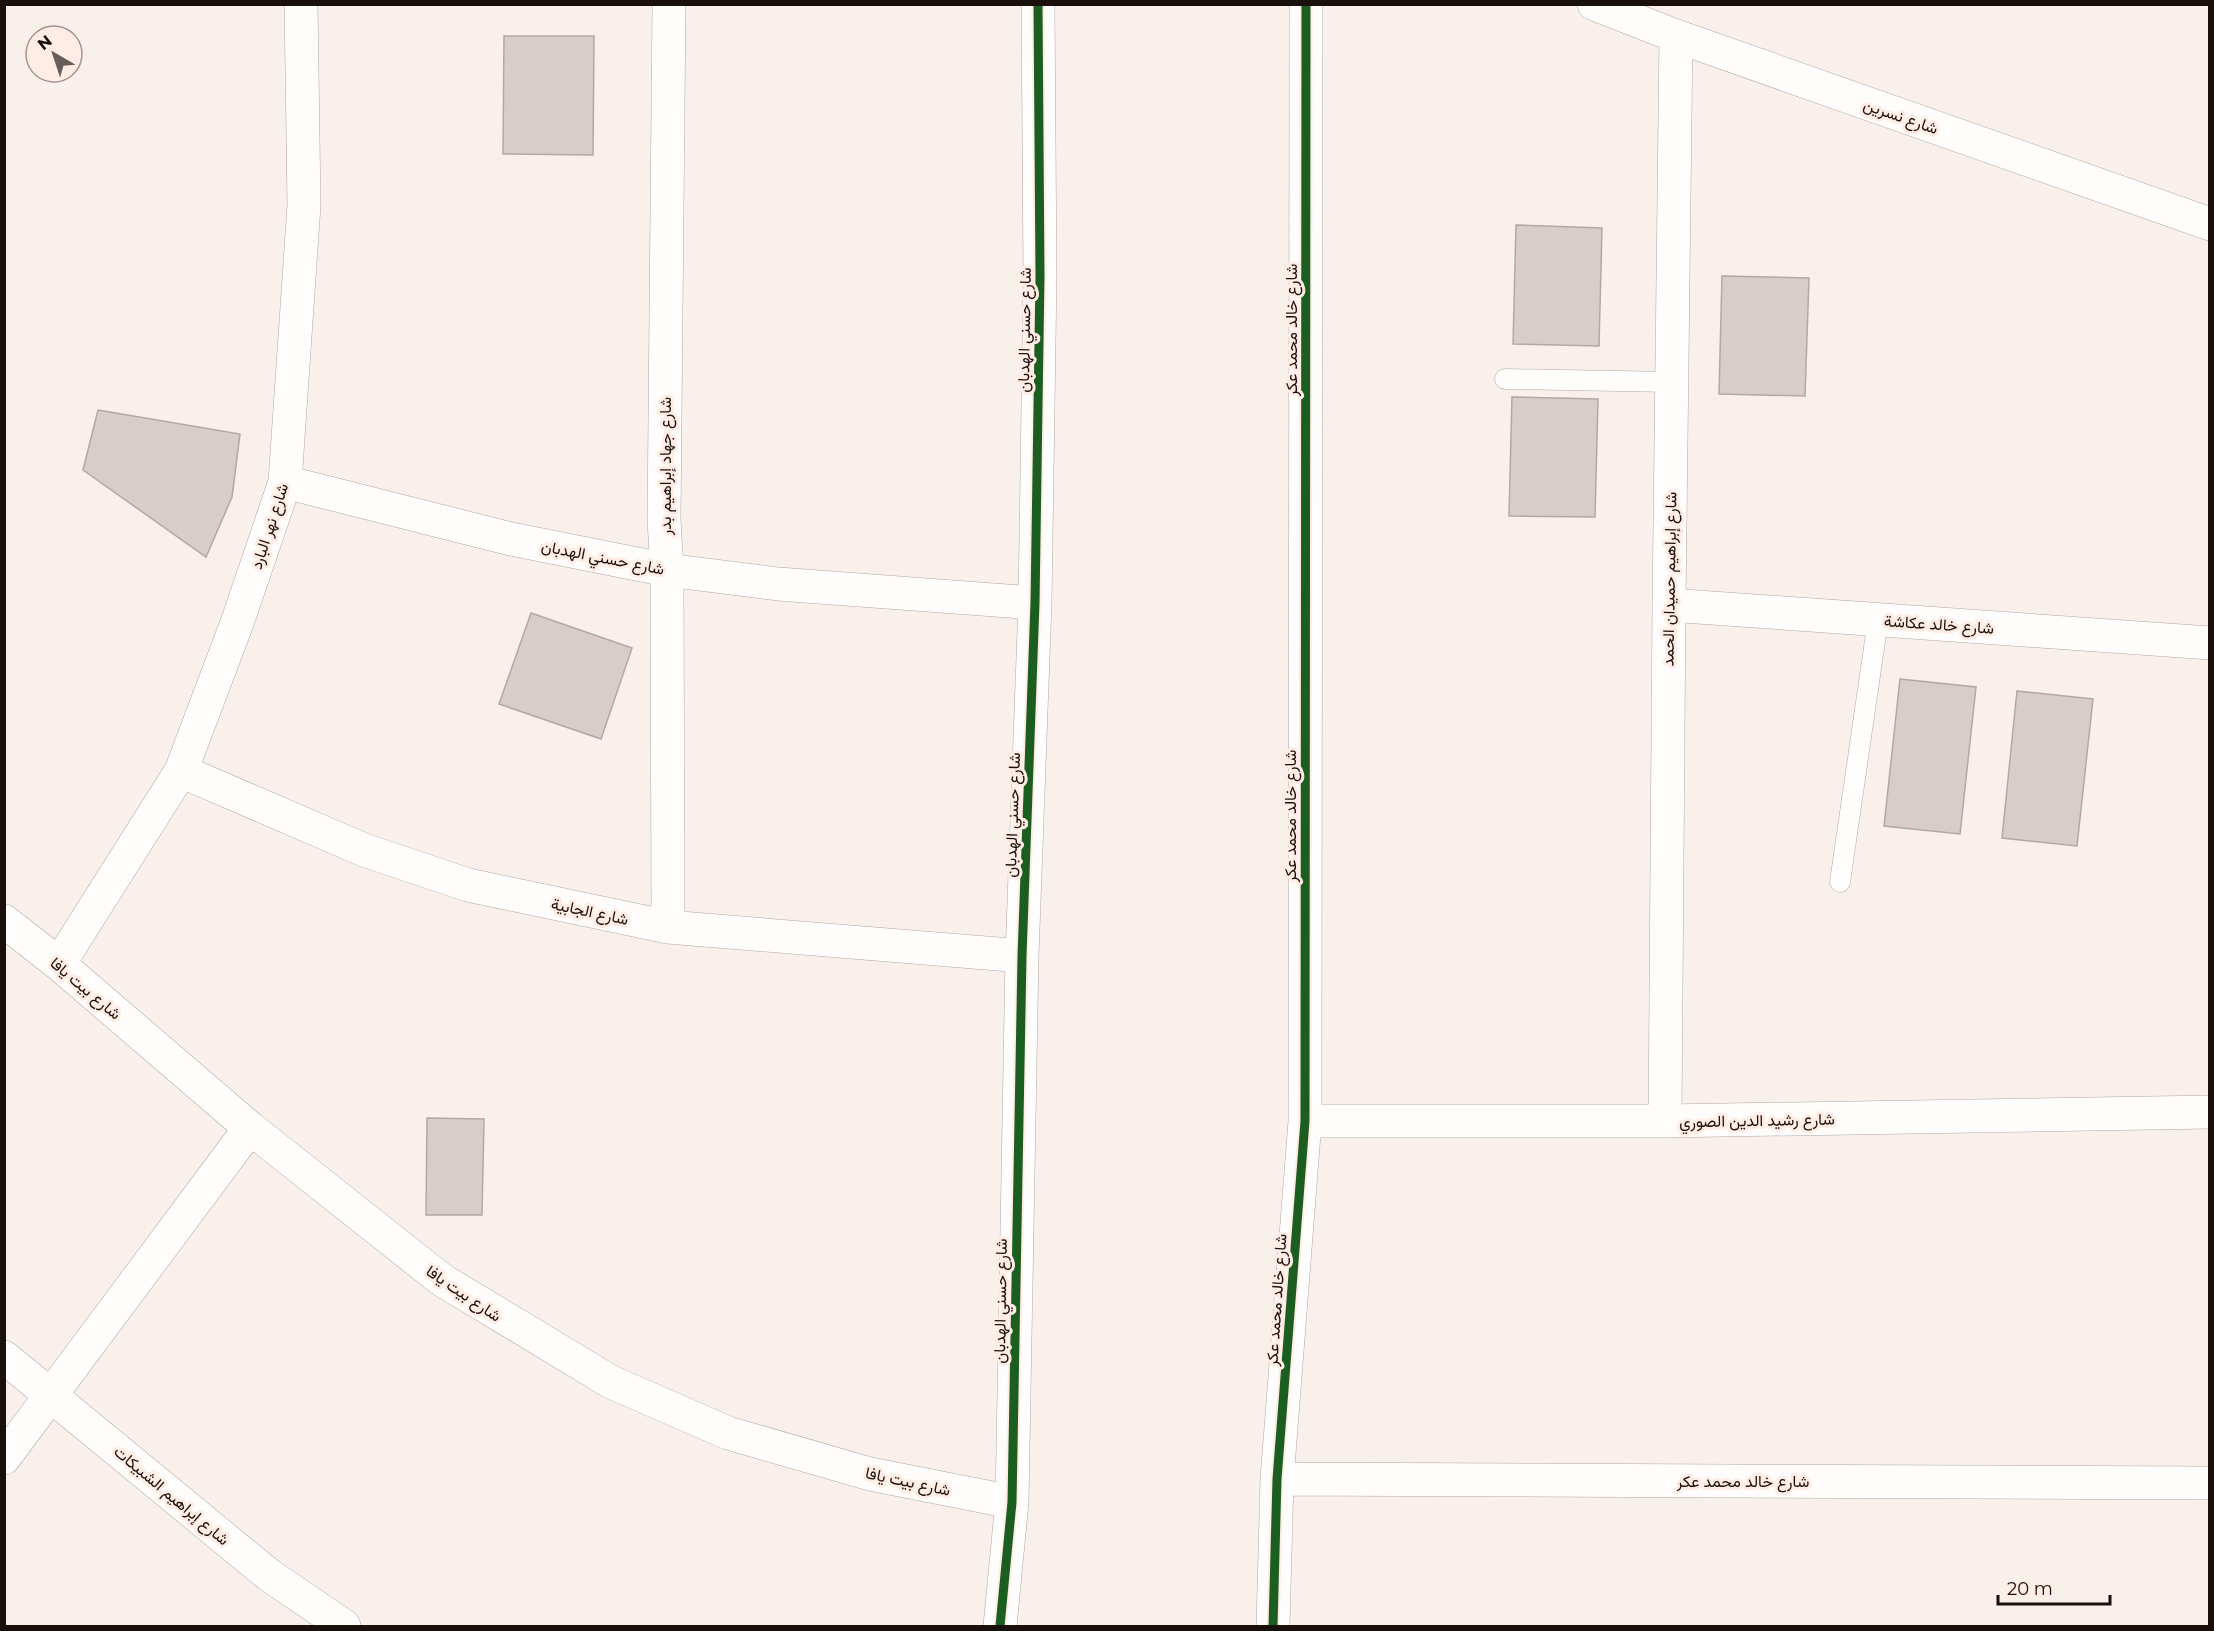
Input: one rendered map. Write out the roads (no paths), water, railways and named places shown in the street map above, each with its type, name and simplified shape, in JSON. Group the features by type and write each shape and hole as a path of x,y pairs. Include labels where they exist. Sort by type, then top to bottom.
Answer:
{"street":[{"name":"شارع نهر البارد","path":"59,964 181,771 237,623 285,482 304,205 301,4"},
{"name":"شارع جهاد إبراهيم بدر","path":"668,927 667,570 664,508 669,4"},
{"name":"شارع حسني الهدبان","path":"1000,1626 1012,1502 1022,956 1035,603 1040,276 1038,4"},
{"name":"شارع خالد محمد عكر","path":"1273,1626 1277,1479 1305,1121 1306,4"},
{"name":"شارع نسرين","path":"1594,4 1676,36 2210,224"},
{"name":"شارع إبراهيم حميدان الحمد","path":"1665,1121 1676,36"},
{"name":"شارع حسني الهدبان","path":"285,482 511,539 667,570 778,584 1035,603"},
{"name":"شارع خالد عكاشة","path":"1669,605 2210,643"},
{"name":"شارع الجابية","path":"181,771 364,850 468,885 668,927 1022,956"},
{"name":"شارع بيت يافا","path":"4,921 59,964 250,1128 442,1280 611,1382 728,1433 870,1474 1012,1502"},
{"name":"شارع رشيد الدين الصوري","path":"1305,1121 1665,1121 2210,1112"},
{"path":"4,1458 250,1128"},
{"name":"شارع إبراهيم الشبيكات","path":"4,1357 269,1575 344,1626"},
{"name":"شارع خالد محمد عكر","path":"1277,1479 2210,1483"}],"lane":[{"path":"1505,379 1671,382"},
{"path":"1840,882 1878,620"}]}
